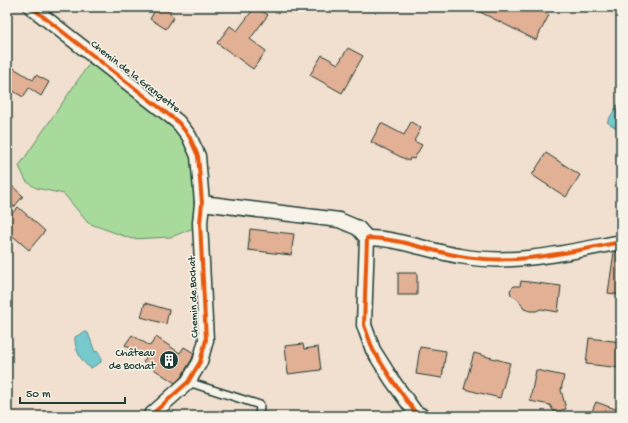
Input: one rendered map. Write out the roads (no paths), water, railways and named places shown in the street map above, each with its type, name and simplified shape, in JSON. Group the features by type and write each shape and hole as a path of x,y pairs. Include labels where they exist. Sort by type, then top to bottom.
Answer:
{"street":[{"name":"Chemin de la Grangette","path":"31,7 178,122 189,136 198,156 202,203"},
{"path":"202,203 339,220 358,228 367,238 364,325 377,356 411,405 422,416"},
{"name":"Chemin de Bochat","path":"150,416 177,394 188,382 200,362 206,340 200,223 202,203"},
{"path":"367,238 385,238 460,257 501,260 547,256 621,242"}],"lane":[{"path":"188,382 260,405 259,416"}],"water":[{"path":"621,100 621,124 618,129 607,122"},
{"path":"84,332 88,333 95,352 98,351 101,357 101,362 91,368 81,359 75,341 75,337"}],"place":[{"name":"Château de Bochat","path":"169,360"}]}
